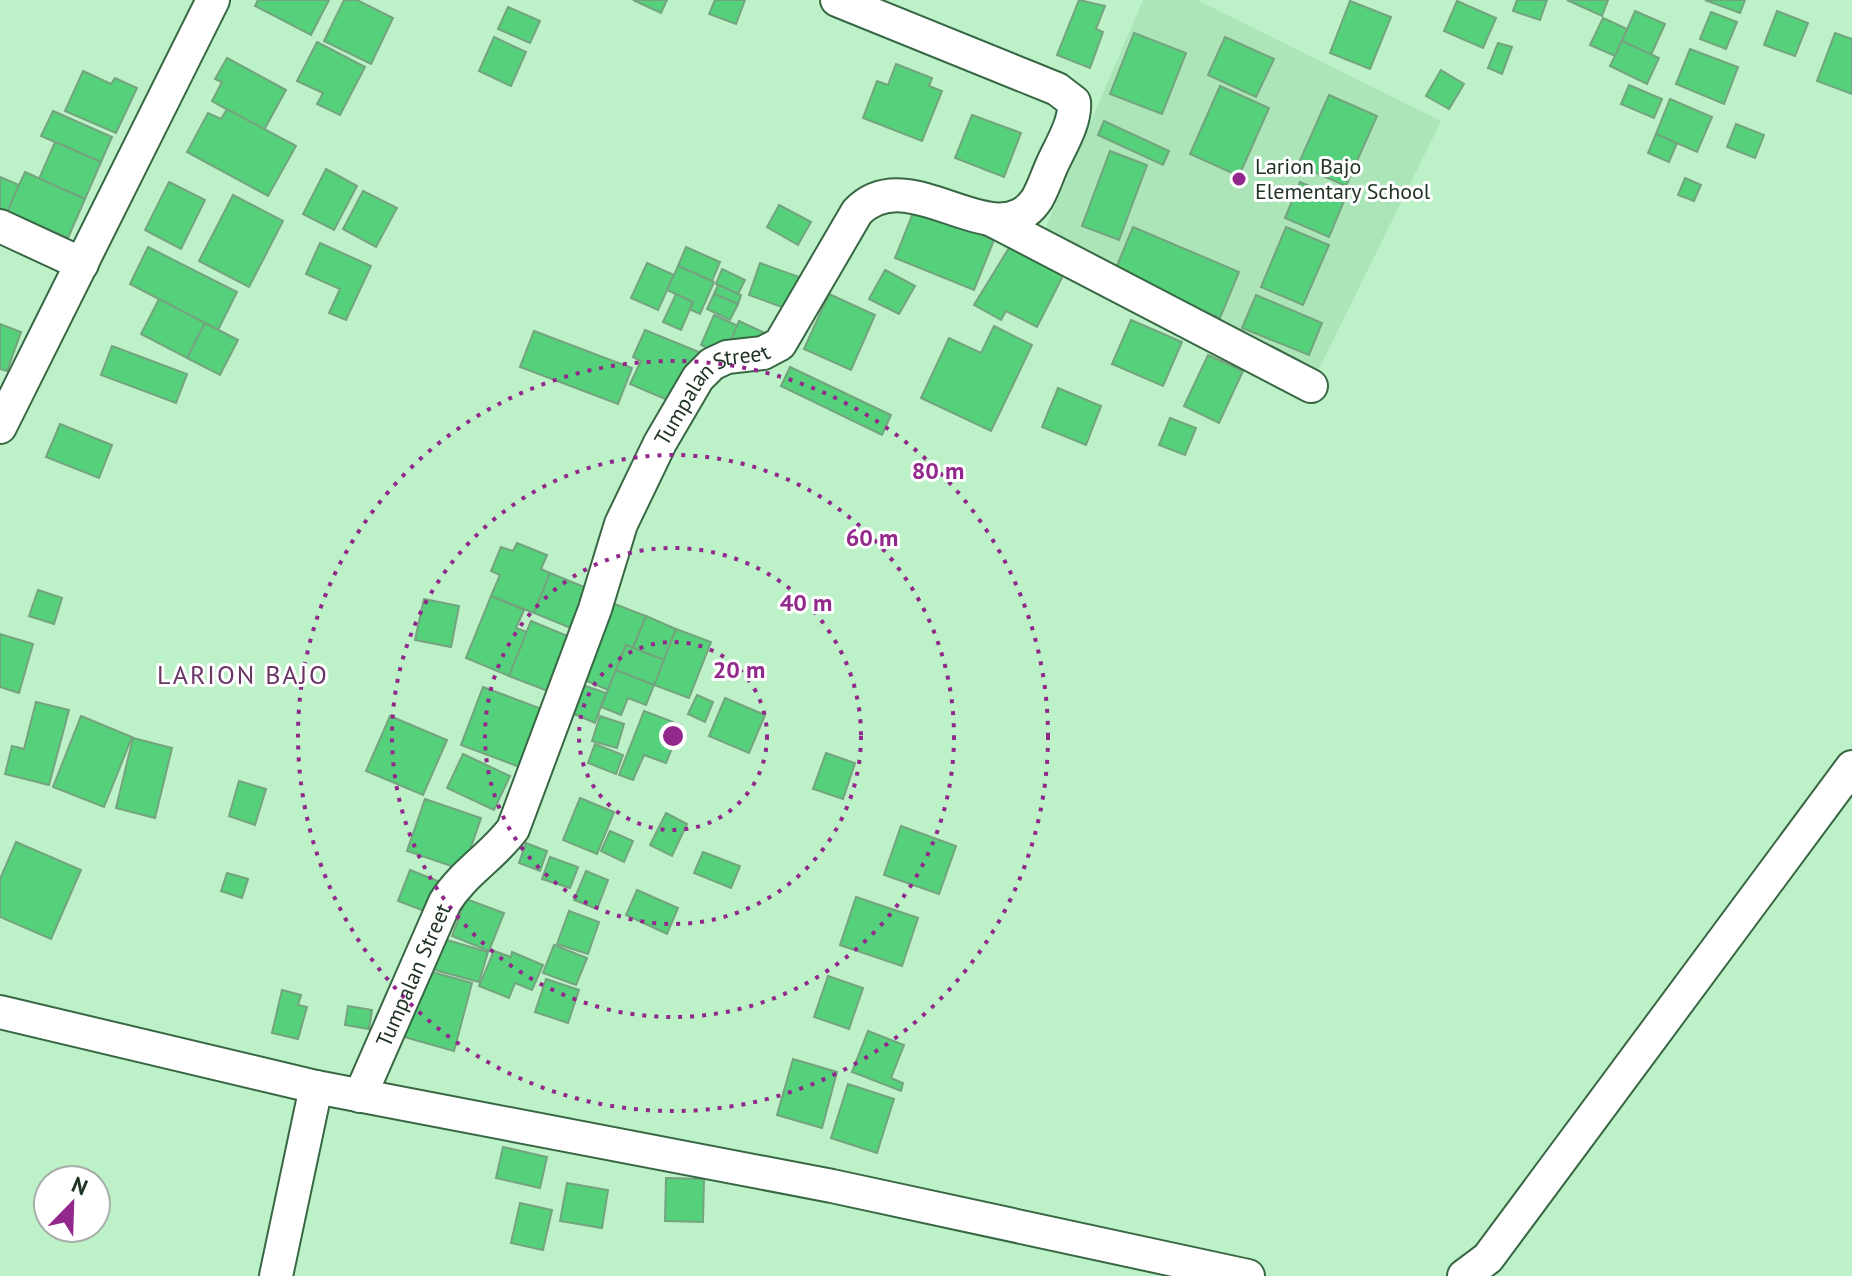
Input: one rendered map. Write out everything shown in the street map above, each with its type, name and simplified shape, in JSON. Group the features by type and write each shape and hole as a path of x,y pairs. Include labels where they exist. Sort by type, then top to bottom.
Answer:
{"street":[{"path":"0,427 213,0"},
{"path":"837,0 1033,77 1074,102 1071,121 1037,200 1011,218 992,220"},
{"name":"Tumpalan Street","path":"360,1096 445,902 458,880 495,852 518,818 595,609 621,524 660,443 698,378 712,364 727,357 763,353 780,344 857,212 868,200 906,194 992,220 1311,386"},
{"path":"0,226 82,264"},
{"path":"1464,1276 1488,1258 1852,767"},
{"path":"0,1012 316,1087 832,1186 1248,1276"},
{"path":"276,1276 316,1087"}],"shaded area":[{"name":"Larion Bajo Elementary School","path":"1143,0 1197,0 1441,121 1317,373 1041,238"}],"building":[{"path":"258,0 329,0 311,35 255,6"},
{"path":"344,0 357,0 393,18 371,64 324,41"},
{"path":"633,0 667,0 661,13"},
{"path":"715,0 745,0 736,24 709,14"},
{"path":"1079,0 1105,6 1096,29 1103,32 1090,68 1057,55"},
{"path":"1517,0 1547,0 1540,20 1513,11"},
{"path":"1567,0 1608,0 1602,16"},
{"path":"1705,0 1745,0 1740,13"},
{"path":"1350,1 1391,17 1370,69 1330,53"},
{"path":"1457,1 1496,18 1483,48 1444,31"},
{"path":"508,7 540,21 530,43 498,29"},
{"path":"1635,11 1665,24 1651,55 1622,41"},
{"path":"1777,11 1808,23 1795,56 1764,45"},
{"path":"1711,12 1737,22 1726,49 1700,39"},
{"path":"1603,18 1627,29 1615,56 1590,45"},
{"path":"1134,33 1186,53 1162,114 1110,94"},
{"path":"1835,33 1852,39 1852,94 1817,81"},
{"path":"494,37 526,52 511,86 479,71"},
{"path":"1225,37 1274,59 1256,97 1208,75"},
{"path":"1622,41 1659,58 1647,84 1610,66"},
{"path":"317,42 365,67 340,115 317,104 323,93 297,81"},
{"path":"1498,43 1512,47 1502,74 1488,68"},
{"path":"1690,49 1738,67 1724,104 1676,84"},
{"path":"227,58 286,90 264,130 212,101 222,82 215,79"},
{"path":"896,64 932,78 929,86 942,91 922,141 863,118 877,81 888,85"},
{"path":"1441,70 1464,84 1449,109 1426,96"},
{"path":"83,71 111,84 115,78 137,88 116,133 65,111"},
{"path":"1629,85 1662,99 1654,118 1621,104"},
{"path":"1220,86 1269,108 1239,176 1190,154"},
{"path":"1329,95 1377,116 1346,186 1298,165"},
{"path":"1670,99 1712,117 1697,152 1656,134"},
{"path":"227,109 296,146 268,196 187,152 208,113 221,119"},
{"path":"53,111 112,137 101,162 41,136"},
{"path":"972,115 1021,133 1004,177 955,158"},
{"path":"1104,121 1169,151 1163,165 1098,135"},
{"path":"1736,124 1764,135 1755,158 1727,147"},
{"path":"1656,134 1677,143 1669,162 1648,153"},
{"path":"55,142 101,162 85,199 39,179"},
{"path":"1110,151 1147,165 1119,240 1082,226"},
{"path":"326,169 357,186 334,230 303,214"},
{"path":"25,172 85,199 68,238 7,211"},
{"path":"0,177 19,185 4,220 0,218"},
{"path":"1685,178 1701,185 1694,201 1678,195"},
{"path":"169,182 205,200 181,249 145,230"},
{"path":"1300,182 1344,201 1329,237 1285,218"},
{"path":"363,191 397,208 376,247 343,229"},
{"path":"233,195 283,221 249,287 199,261"},
{"path":"779,205 811,222 798,245 767,227"},
{"path":"915,208 994,240 974,290 895,258"},
{"path":"1133,227 1239,272 1220,318 1114,273"},
{"path":"1286,227 1329,245 1303,305 1261,287"},
{"path":"320,243 371,266 346,320 329,313 340,289 306,274"},
{"path":"1012,243 1066,270 1037,327 1006,311 1001,320 974,305"},
{"path":"148,247 237,292 218,330 130,284"},
{"path":"686,247 720,262 712,281 678,266"},
{"path":"647,263 674,275 658,310 631,298"},
{"path":"760,263 802,278 790,310 749,295"},
{"path":"678,266 714,282 700,314 689,309 693,302 667,290"},
{"path":"722,269 745,280 738,294 716,284"},
{"path":"885,270 915,286 899,314 869,299"},
{"path":"718,285 741,295 738,304 714,294"},
{"path":"676,294 693,302 681,330 663,322"},
{"path":"714,294 738,304 730,320 707,309"},
{"path":"829,294 875,315 851,370 804,349"},
{"path":"1256,295 1322,323 1309,355 1242,328"},
{"path":"159,299 205,323 187,358 141,334"},
{"path":"714,315 738,326 724,355 701,345"},
{"path":"1131,320 1182,342 1163,386 1112,364"},
{"path":"739,321 765,333 756,352 731,340"},
{"path":"205,323 238,340 220,375 187,358"},
{"path":"0,324 21,332 7,371 0,369"},
{"path":"994,326 1032,345 991,431 921,398 949,338 981,353"},
{"path":"645,330 699,352 677,404 630,384 641,361 633,357"},
{"path":"534,331 632,368 618,404 520,367"},
{"path":"112,346 187,374 176,403 101,375"},
{"path":"1208,355 1243,371 1219,423 1184,406"},
{"path":"790,367 891,415 882,435 781,386"},
{"path":"1058,388 1101,406 1086,445 1042,427"},
{"path":"1170,418 1196,428 1185,455 1159,445"},
{"path":"60,424 112,445 99,478 46,457"},
{"path":"517,543 547,555 541,569 550,573 534,613 491,596 500,575 491,571 501,547 513,551"},
{"path":"550,573 594,591 578,631 534,613"},
{"path":"38,590 62,598 54,624 29,616"},
{"path":"491,596 524,610 516,628 527,632 509,676 466,658"},
{"path":"424,599 459,606 451,647 415,640"},
{"path":"612,603 646,616 633,648 626,645 608,690 582,679"},
{"path":"646,616 676,629 664,660 633,648"},
{"path":"531,621 575,639 553,693 509,676"},
{"path":"676,629 711,642 689,698 654,685"},
{"path":"0,634 33,644 19,693 0,687"},
{"path":"626,645 664,660 654,685 616,670"},
{"path":"616,670 654,685 646,705 628,698 621,715 601,707"},
{"path":"580,684 606,693 595,723 569,712"},
{"path":"483,687 547,711 525,769 461,745"},
{"path":"697,695 713,702 705,722 688,714"},
{"path":"725,698 765,715 749,753 709,736"},
{"path":"36,702 69,710 49,785 5,774 12,746 24,749"},
{"path":"644,711 681,725 666,763 644,755 633,780 619,775"},
{"path":"81,716 132,737 104,807 53,787"},
{"path":"390,716 447,740 423,795 366,771"},
{"path":"600,716 624,724 617,748 592,741"},
{"path":"133,738 172,748 155,818 116,808"},
{"path":"595,744 623,755 616,774 588,763"},
{"path":"826,753 855,763 843,799 813,789"},
{"path":"463,754 510,776 494,810 447,788"},
{"path":"239,781 266,789 255,825 229,816"},
{"path":"580,798 614,812 597,854 563,840"},
{"path":"425,799 481,818 463,870 407,851"},
{"path":"666,813 687,824 672,856 650,845"},
{"path":"901,826 956,846 939,894 884,875"},
{"path":"610,831 633,841 624,862 601,851"},
{"path":"16,842 81,870 51,939 0,917 0,879"},
{"path":"526,843 547,851 540,871 519,863"},
{"path":"703,852 740,866 731,888 694,873"},
{"path":"550,857 578,867 570,888 542,879"},
{"path":"410,870 443,883 432,914 398,901"},
{"path":"586,871 608,880 597,909 574,900"},
{"path":"227,873 248,879 242,898 221,891"},
{"path":"637,890 678,908 667,934 626,915"},
{"path":"856,897 918,918 902,966 840,945"},
{"path":"466,899 504,913 489,951 452,936"},
{"path":"569,911 599,922 588,954 557,944"},
{"path":"440,938 488,952 479,982 431,969"},
{"path":"554,945 587,958 576,985 543,973"},
{"path":"494,951 511,957 512,952 543,965 532,990 515,983 509,998 479,986"},
{"path":"421,969 472,983 454,1051 401,1036"},
{"path":"828,976 863,988 849,1029 814,1017"},
{"path":"546,979 579,990 568,1023 535,1012"},
{"path":"282,990 301,995 298,1005 307,1007 298,1039 272,1033"},
{"path":"348,1006 372,1010 369,1029 345,1025"},
{"path":"868,1031 904,1045 891,1078 903,1083 901,1091 852,1072"},
{"path":"793,1059 837,1072 822,1128 777,1115"},
{"path":"848,1084 894,1099 877,1153 831,1138"},
{"path":"503,1147 547,1157 540,1188 496,1178"},
{"path":"666,1178 704,1179 703,1222 665,1221"},
{"path":"567,1183 608,1190 602,1228 560,1221"},
{"path":"520,1203 552,1210 543,1250 511,1243"}],"place":[{"name":"Larion Bajo Elementary School","path":"1239,179"}],"district":[{"name":"LARION BAJO","path":"243,674"}]}
